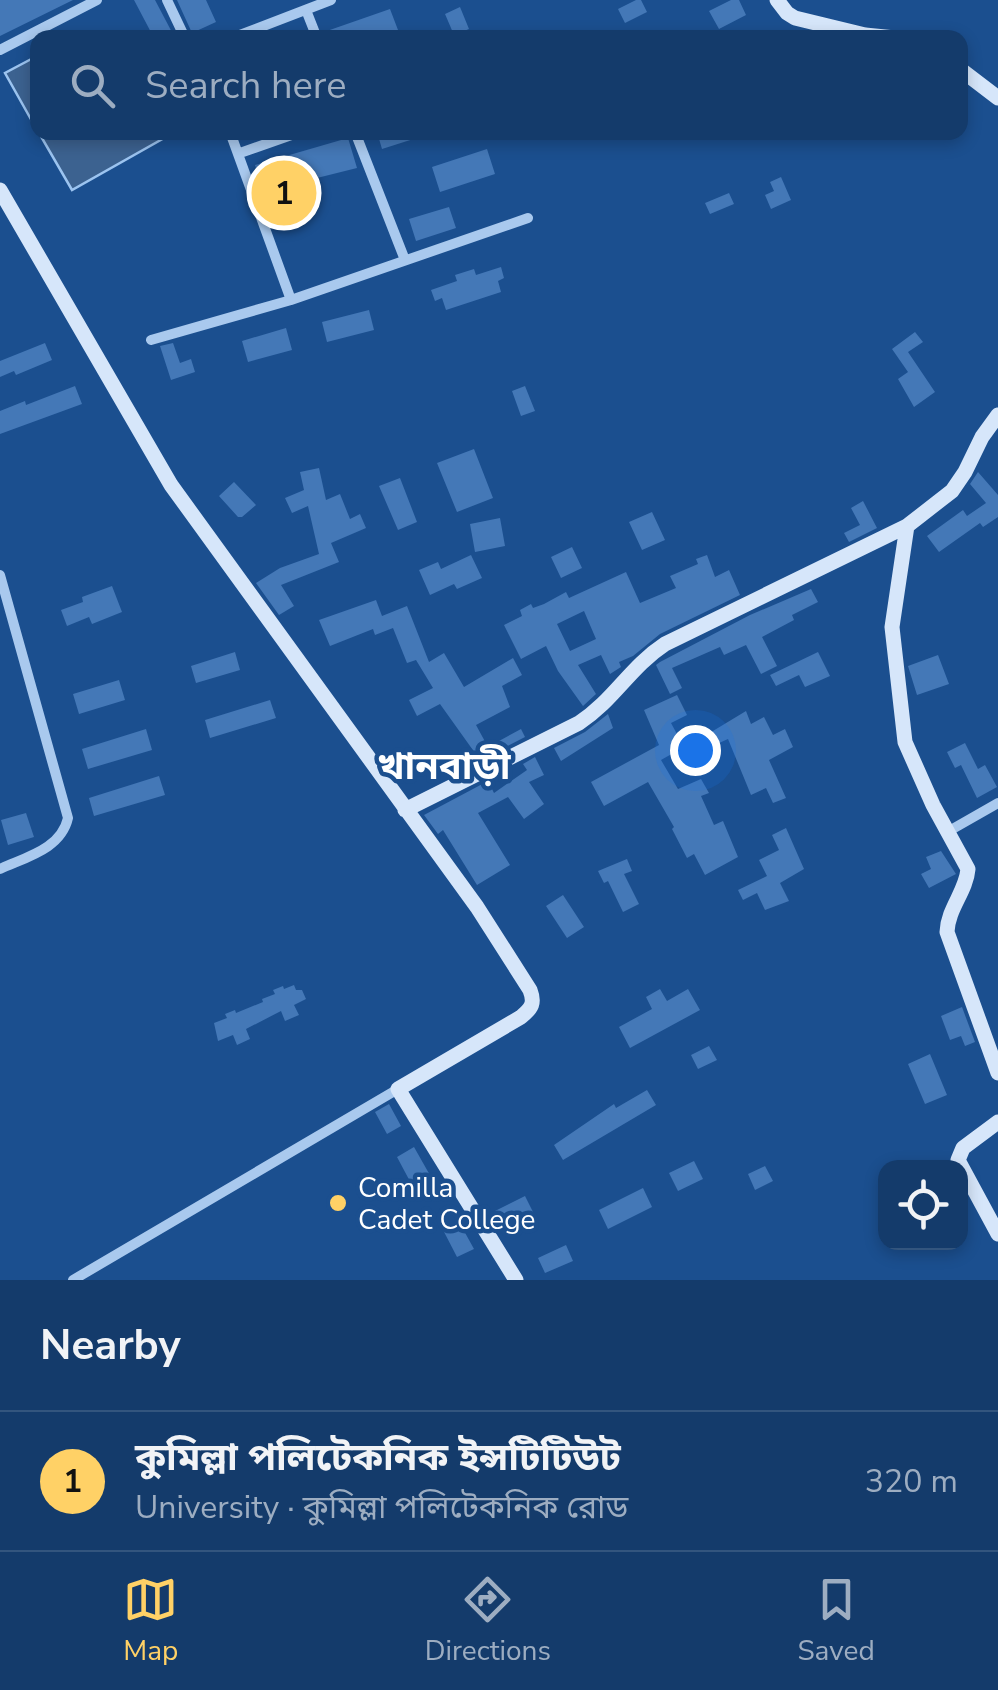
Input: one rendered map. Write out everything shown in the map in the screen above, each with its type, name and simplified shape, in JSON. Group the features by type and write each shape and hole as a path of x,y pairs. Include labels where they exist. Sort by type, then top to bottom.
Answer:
{"street":[{"path":"39,30 97,0"},
{"path":"167,0 180,30"},
{"path":"253,30 331,0"},
{"path":"777,0 795,18 844,30"},
{"path":"306,10 314,30"},
{"path":"0,50 30,35"},
{"path":"968,75 998,98"},
{"path":"234,140 291,300"},
{"path":"240,153 277,140"},
{"path":"358,140 405,260"},
{"path":"0,190 171,485 477,907 533,1000 530,1010 522,1016 73,1280"},
{"path":"151,340 291,300 528,218"},
{"path":"405,810 579,722 603,706 641,659 664,644 908,526 952,491 998,415"},
{"path":"908,526 892,627 905,742 968,869 948,917 947,932 998,1073"},
{"path":"0,574 68,818 58,840 0,869"},
{"path":"949,830 998,802"},
{"path":"398,1089 516,1280"},
{"path":"998,1122 964,1148 958,1160 998,1234"}],"water":[{"path":"30,60 30,118 5,73"},
{"path":"43,140 161,140 72,190"}],"building":[{"path":"0,0 73,0 0,36"},
{"path":"134,0 155,0 171,30 150,30"},
{"path":"177,0 206,0 216,22 191,30"},
{"path":"641,0 647,12 625,23 618,9"},
{"path":"739,0 746,15 719,29 709,11"},
{"path":"460,7 469,29 452,30 445,14"},
{"path":"390,9 398,30 330,30"},
{"path":"349,140 357,168 301,182 306,198 267,208 255,165"},
{"path":"379,140 410,140 382,149"},
{"path":"487,149 495,174 440,192 432,167"},
{"path":"781,177 791,200 771,209 765,195 774,191 770,182"},
{"path":"729,193 734,204 710,214 705,203"},
{"path":"449,207 456,228 416,241 409,219"},
{"path":"501,267 501,292 446,310 442,298 435,301 431,290 457,281 455,275 474,269 476,275"},
{"path":"369,310 374,330 327,342 322,322"},
{"path":"286,328 292,350 248,362 242,341"},
{"path":"915,332 923,342 908,352 935,392 914,407 898,379 908,372 892,349"},
{"path":"45,343 52,360 16,375 14,371 0,377 0,361"},
{"path":"173,343 180,363 191,359 195,372 171,380 160,346"},
{"path":"75,386 82,404 0,434 0,411"},
{"path":"525,386 535,411 521,416 512,391"},
{"path":"474,449 493,498 457,512 437,463"},
{"path":"319,468 326,500 340,494 350,519 360,514 366,528 331,543 339,562 281,585 294,606 279,615 256,583 280,568 319,554 308,506 292,513 285,498 304,490 300,472"},
{"path":"978,472 998,495 998,517 983,527 980,523 939,552 927,536 963,510 967,516 986,503 970,484"},
{"path":"400,478 417,522 398,530 379,486"},
{"path":"234,482 256,505 242,517 219,496"},
{"path":"863,501 877,528 849,542 844,533 860,525 851,508"},
{"path":"652,512 665,540 642,550 629,522"},
{"path":"500,518 505,546 475,552 470,524"},
{"path":"572,547 582,568 561,578 551,557"},
{"path":"471,555 482,578 430,595 419,570 438,562 441,569"},
{"path":"707,555 715,577 729,570 740,595 660,634 619,662 621,667 610,674 601,655 578,665 596,694 583,706 546,646 521,659 504,625 522,616 520,610 531,604 533,608 566,592 569,598 626,572 640,603 676,588 670,576 698,564 696,559","holes":["584,611 596,639 570,651 557,624"]},
{"path":"112,586 122,612 92,624 89,617 67,626 61,610"},
{"path":"811,589 818,602 762,637 777,666 761,674 746,645 724,655 720,647 672,668 682,688 670,694 656,665 660,662 750,615"},
{"path":"376,600 382,616 407,606 429,662 444,653 464,687 513,658 522,675 502,686 510,707 476,725 488,747 521,729 525,737 480,760 440,704 417,716 409,700 433,688 416,660 407,663 393,628 375,635 373,629 330,646 319,620"},
{"path":"235,652 240,670 196,683 191,666"},
{"path":"818,652 830,676 805,687 799,675 776,686 770,675"},
{"path":"938,655 949,684 917,695 908,666"},
{"path":"119,680 125,700 79,714 73,694"},
{"path":"677,695 687,715 671,723 684,747 661,760 678,789 701,779 709,793 701,796 714,825 723,821 738,857 705,875 694,854 687,858 648,782 604,806 591,782 659,745 644,710"},
{"path":"270,700 276,718 210,738 205,720"},
{"path":"746,711 751,724 764,717 773,735 785,729 793,747 769,760 786,798 773,803 766,788 751,795 728,739 708,748 703,737"},
{"path":"608,714 613,728 561,761 554,748"},
{"path":"146,729 152,750 88,769 82,749"},
{"path":"965,743 978,769 985,765 997,787 977,798 961,765 955,768 947,752"},
{"path":"535,757 544,775 529,782 544,804 524,819 508,797 478,813 510,865 477,885 443,830 438,834 424,815 488,781 494,793 527,770 523,764"},
{"path":"159,776 165,795 94,816 89,798"},
{"path":"26,813 34,837 8,845 1,820"},
{"path":"786,828 804,869 780,883 789,901 765,910 757,893 743,900 738,890 767,876 759,860 779,850 772,835"},
{"path":"941,851 956,874 929,888 921,874 931,869 926,857"},
{"path":"627,859 632,871 624,874 639,904 623,912 608,881 604,883 598,871"},
{"path":"563,895 584,927 567,938 546,906"},
{"path":"294,985 306,999 294,1005 299,1015 285,1021 281,1011 246,1029 250,1039 237,1045 233,1035 218,1041 214,1023 227,1018 225,1014 263,1002 262,999 275,994 273,990"},
{"path":"660,989 667,1001 688,989 700,1010 630,1048 619,1027 652,1009 646,997"},
{"path":"962,1007 975,1042 965,1046 961,1036 950,1040 941,1016"},
{"path":"709,1046 717,1060 698,1069 691,1055"},
{"path":"930,1054 947,1095 925,1104 908,1064"},
{"path":"647,1090 656,1105 563,1160 554,1145 614,1104 616,1108"},
{"path":"389,1104 401,1126 387,1134 375,1112"},
{"path":"414,1147 431,1177 413,1187 397,1157"},
{"path":"694,1161 703,1179 678,1191 669,1173"},
{"path":"765,1166 773,1181 755,1190 748,1174"},
{"path":"643,1188 652,1207 608,1229 599,1210"},
{"path":"525,1196 533,1212 503,1227 495,1211"},
{"path":"458,1220 474,1249 457,1257 442,1228"},
{"path":"566,1245 573,1261 545,1273 538,1258"}],"place":[{"name":"কুমিল্লা পলিটেকনিক ইন্সটিটিউট","path":"284,193"},
{"name":"Comilla Cadet College","path":"338,1203"}],"district":[{"name":"খানবাড়ী","path":"444,766"}]}
